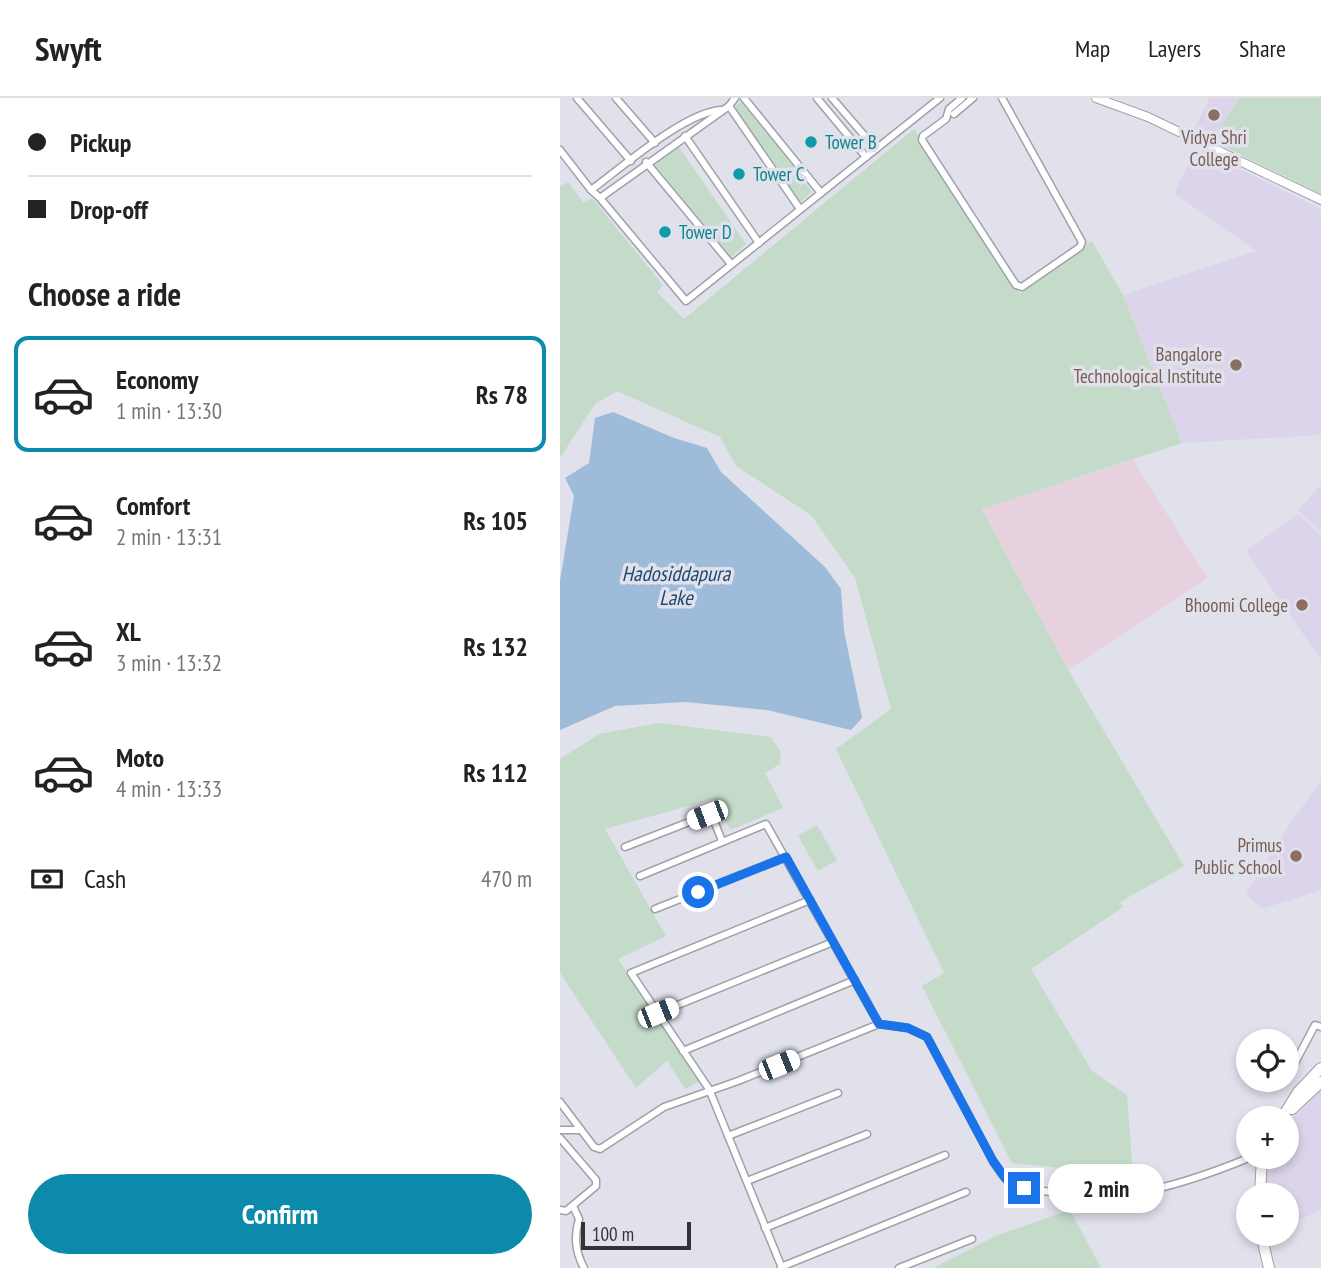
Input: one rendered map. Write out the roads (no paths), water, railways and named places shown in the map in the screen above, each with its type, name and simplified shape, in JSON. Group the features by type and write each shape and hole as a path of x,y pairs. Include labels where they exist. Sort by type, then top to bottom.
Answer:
{"main road":[{"path":"1290,1106 1321,1068"},
{"path":"1295,1106 1321,1082"},
{"path":"1264,1246 1269,1268"}],"street":[{"path":"577,98 631,161"},
{"path":"616,98 655,143"},
{"path":"600,198 646,162 726,108 735,98"},
{"path":"744,98 821,193"},
{"path":"817,98 866,157"},
{"path":"832,98 876,149"},
{"path":"962,98 948,110 946,119 923,136 922,140 1016,285 1022,287 1080,247 1082,242 1002,98"},
{"path":"954,114 973,98"},
{"path":"1096,98 1148,117 1321,200"},
{"path":"560,150 686,301 935,100"},
{"path":"591,190 655,143 701,114 726,108"},
{"path":"726,108 800,209"},
{"path":"685,136 759,243"},
{"path":"646,162 731,264"},
{"path":"625,847 707,815 713,818 722,841"},
{"path":"640,876 766,824 879,1024"},
{"path":"654,909 786,857"},
{"path":"810,900 632,971 709,1089 781,1268 966,1192"},
{"path":"658,1013 833,942"},
{"path":"683,1051 855,980"},
{"path":"560,1102 594,1147 600,1149 664,1107 738,1081 879,1024 908,1028 927,1037 993,1161 1006,1179 1024,1188 1046,1192 1131,1194 1209,1173 1236,1163"},
{"path":"1299,1055 1315,1025 1321,1027"},
{"path":"728,1136 838,1093"},
{"path":"560,1130 581,1130"},
{"path":"747,1181 867,1134"},
{"path":"560,1138 596,1180 596,1186 573,1206 566,1211 560,1210"},
{"path":"765,1228 945,1155"},
{"path":"573,1206 579,1219 575,1234 576,1249 584,1268"},
{"path":"899,1268 972,1239"}],"water":[{"name":"Hadosiddapura Lake","path":"613,412 674,438 707,448 721,472 825,567 841,589 844,631 862,718 851,730 767,710 686,702 615,706 560,730 560,581 574,496 565,478 589,463 595,418"}],"place":[{"name":"Vidya Shri College","path":"1214,115"},
{"name":"Tower B","path":"811,142"},
{"name":"Tower C","path":"739,174"},
{"name":"Tower D","path":"665,232"},
{"name":"Bangalore Technological Institute","path":"1236,365"},
{"name":"Bhoomi College","path":"1302,605"},
{"name":"Primus Public School","path":"1296,856"}]}
